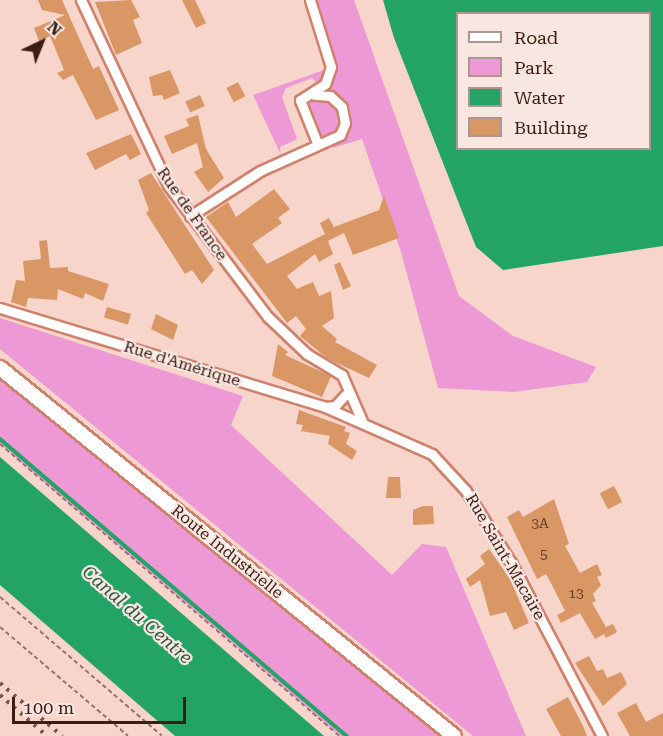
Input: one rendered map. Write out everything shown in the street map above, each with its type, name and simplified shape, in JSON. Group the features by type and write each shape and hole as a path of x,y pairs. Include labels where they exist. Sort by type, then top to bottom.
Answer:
{"main road":[{"name":"Route Industrielle","path":"0,368 454,736"}],"street":[{"name":"Rue de France","path":"81,0 146,141 190,216 268,317 307,354 342,375 346,394 363,422"},
{"path":"310,0 331,67 314,95"},
{"path":"190,216 260,171 318,145 340,135 345,116 336,99 314,95 300,100 318,145"},
{"name":"Rue d'Amérique","path":"0,308 325,407 363,422"},
{"path":"325,407 335,406 346,394"},
{"name":"Rue Saint-Macaire","path":"363,422 419,446 455,476 512,564 602,736"}],"path":[{"path":"0,444 340,736"},
{"path":"0,597 162,736"},
{"path":"0,627 128,736"}],"green space":[{"path":"315,0 354,0 459,296 513,336 596,367 587,382 514,392 438,388 401,252 362,139 333,148 331,142 318,145 300,100 319,85 312,78 286,88 282,97 297,139 280,147 281,155 253,95 324,70 327,78 336,65"},
{"path":"0,318 243,396 231,425 392,575 422,544 446,547 526,736 473,736 0,349"},
{"path":"0,368 454,736 340,736 0,444"}],"water":[{"path":"383,0 663,0 663,246 503,270 476,247 394,38"},
{"name":"Canal du Centre","path":"0,457 324,736 175,736 0,585"}],"building":[{"path":"38,0 62,0 93,69 99,66 119,110 96,120 73,75 63,80 57,73 64,70 50,36 39,41 34,28 65,15 42,10"},
{"path":"131,0 140,17 133,20 142,43 116,55 95,2"},
{"path":"182,0 195,0 206,23 196,28"},
{"path":"170,70 180,93 164,100 162,95 153,96 149,77"},
{"path":"238,82 245,96 234,102 226,88"},
{"path":"200,95 205,106 190,112 185,102"},
{"path":"198,115 206,149 224,178 208,192 194,172 203,167 197,143 172,154 164,136 189,126 186,119"},
{"path":"131,134 141,154 130,160 126,154 95,170 86,153"},
{"path":"151,173 214,270 202,284 192,270 185,274 146,213 149,210 138,180"},
{"path":"274,189 290,209 278,218 282,223 252,244 267,264 325,234 320,223 329,218 334,227 379,210 384,196 399,238 353,255 344,233 328,241 333,254 319,262 315,254 287,276 297,289 313,282 319,296 331,291 334,318 322,326 337,339 335,342 377,365 369,378 328,359 300,336 306,329 296,316 287,323 206,217 228,202 236,217"},
{"path":"47,240 50,268 68,267 68,271 109,284 103,301 85,293 83,299 58,289 57,300 28,298 26,307 11,302 16,280 25,281 23,261 41,259 39,241"},
{"path":"340,262 351,286 343,290 334,265"},
{"path":"107,307 131,314 128,324 104,318"},
{"path":"156,314 178,325 173,340 151,329"},
{"path":"278,344 288,352 285,355 331,376 322,397 272,376"},
{"path":"299,410 346,427 344,431 350,433 346,444 357,451 352,460 328,444 330,436 301,431 303,425 296,424"},
{"path":"388,477 400,477 401,498 386,498"},
{"path":"614,486 622,502 608,509 600,493"},
{"path":"554,499 569,544 565,546 580,573 597,564 602,575 597,577 601,585 593,594 596,601 592,603 606,627 613,624 617,632 606,638 604,634 595,639 580,613 561,623 557,615 565,611 554,589 546,574 537,579 507,517 519,510 523,517"},
{"path":"423,506 433,506 434,524 413,525 413,510"},
{"path":"489,549 510,579 529,623 514,630 506,612 490,616 480,580 470,587 466,579 485,564 480,556"},
{"path":"589,656 597,671 603,669 607,678 621,672 627,684 603,706 575,663"},
{"path":"568,697 587,736 561,736 546,709"},
{"path":"636,703 646,722 663,713 663,736 630,736 617,713"}],"waterway":[{"path":"0,439 347,736"}],"railway":[{"path":"0,683 62,736"},
{"path":"0,695 47,736"}]}
